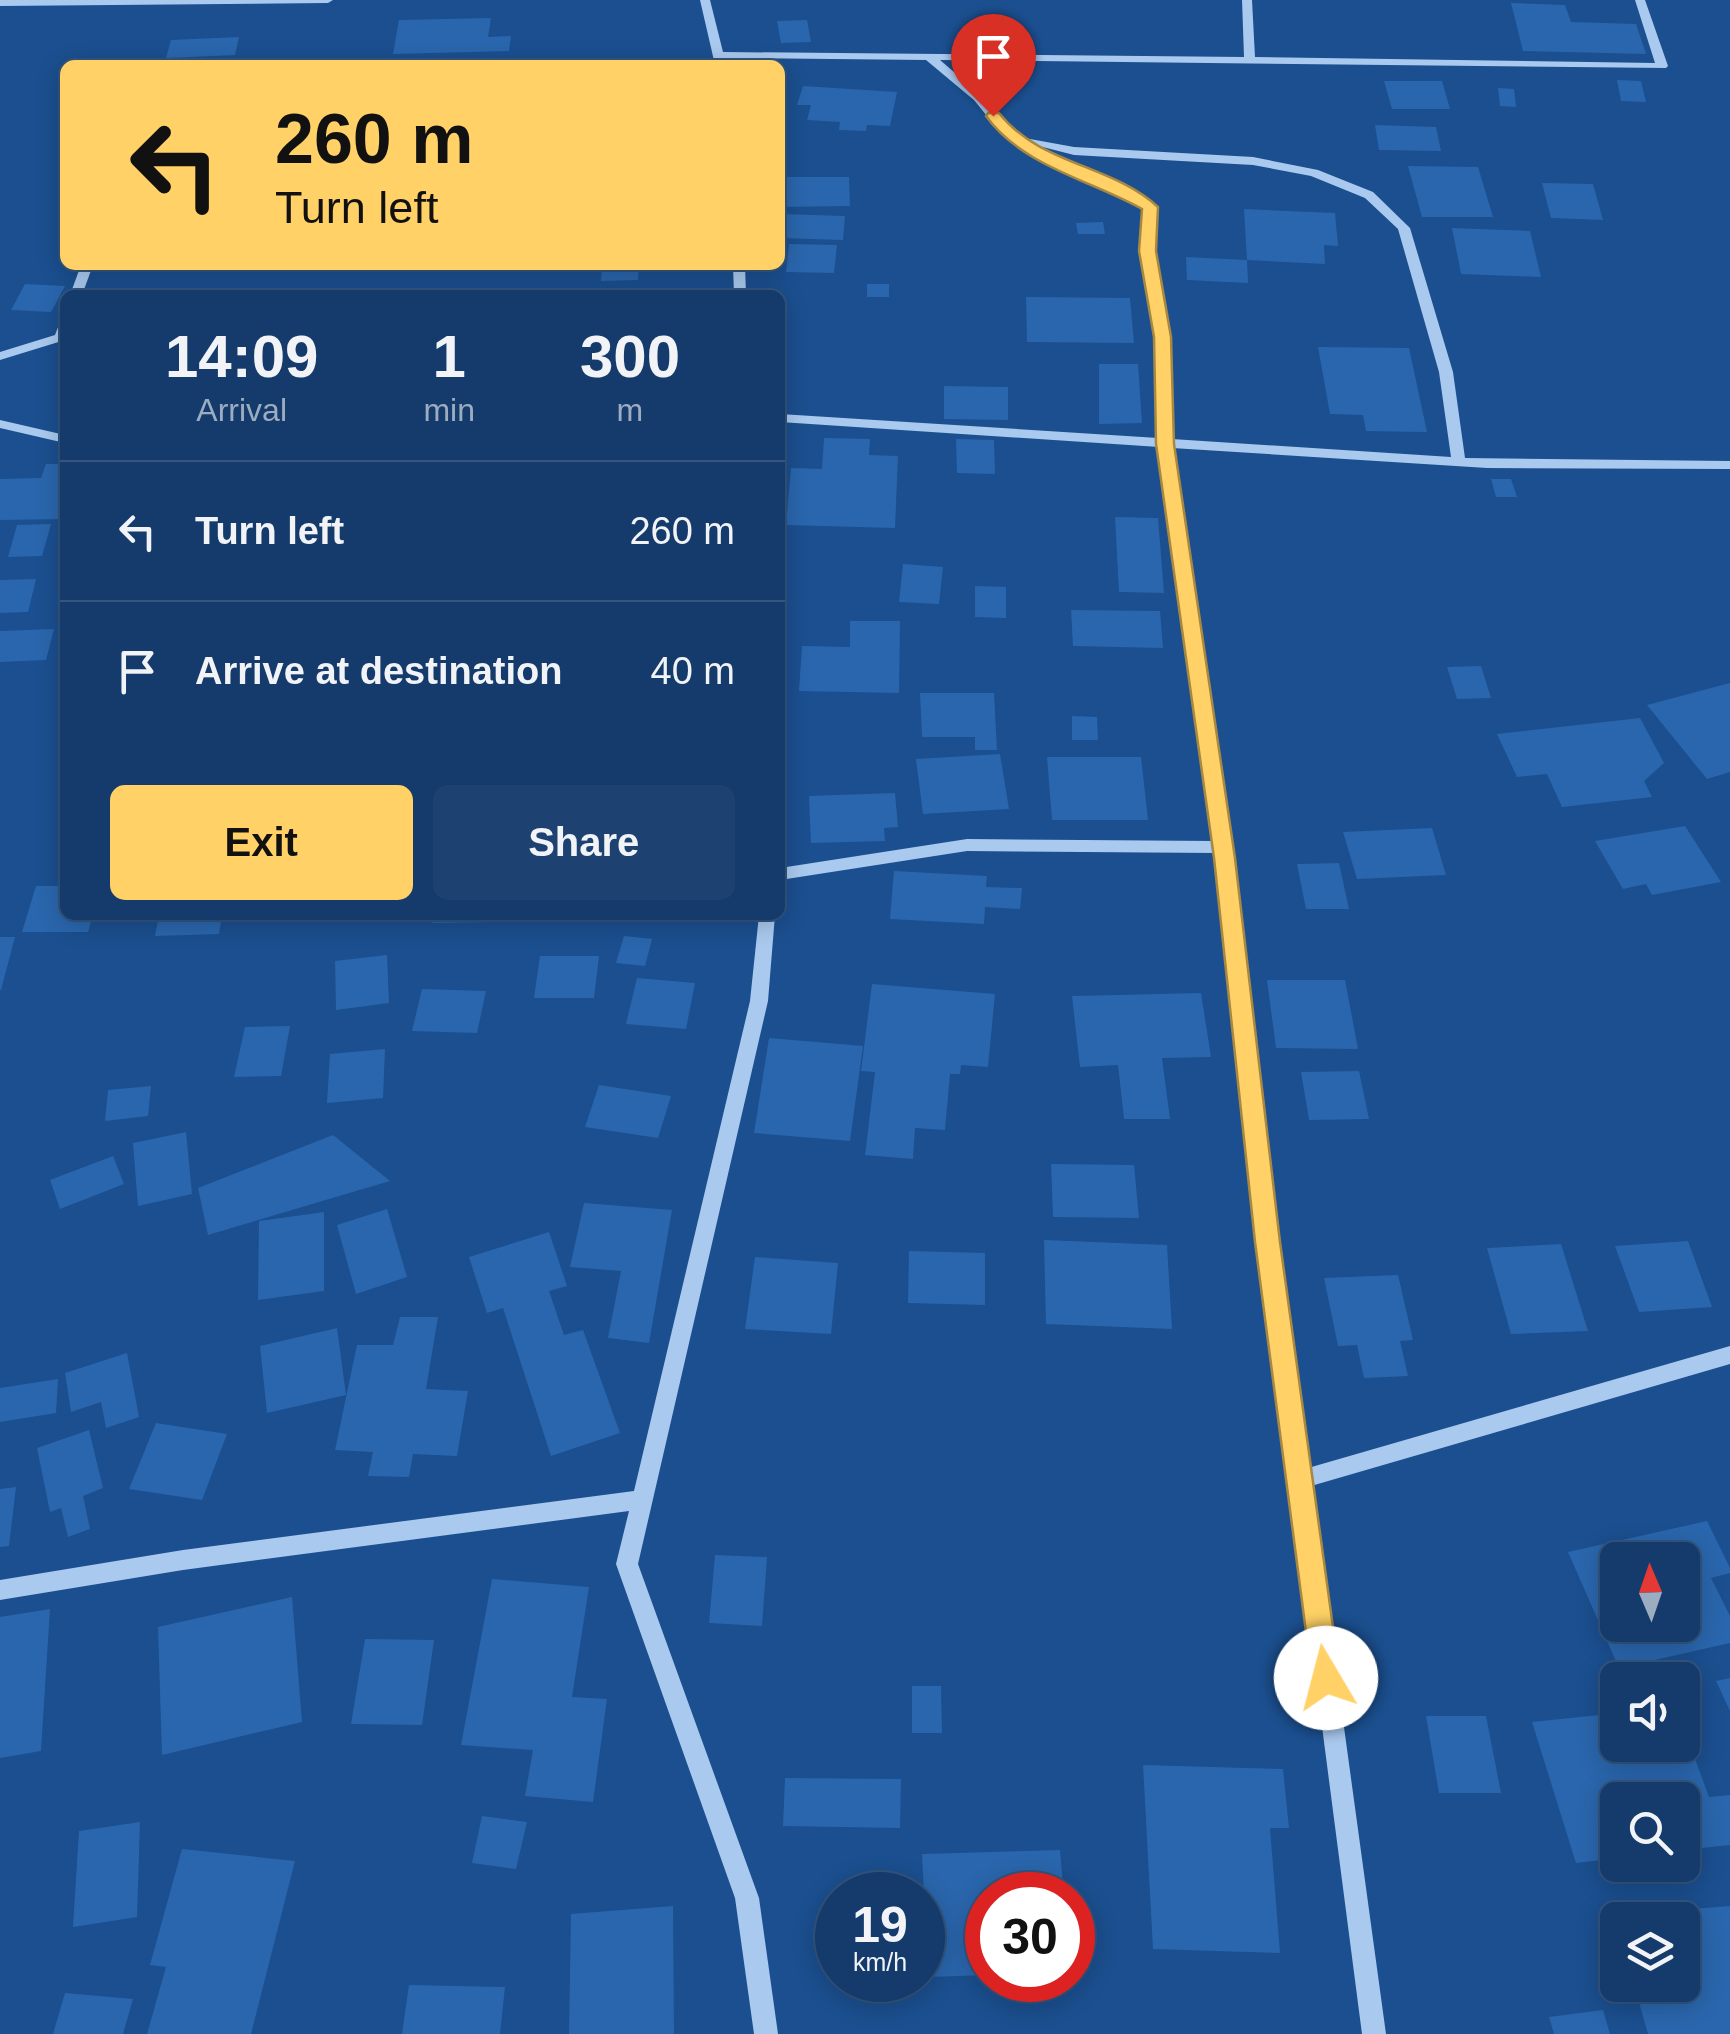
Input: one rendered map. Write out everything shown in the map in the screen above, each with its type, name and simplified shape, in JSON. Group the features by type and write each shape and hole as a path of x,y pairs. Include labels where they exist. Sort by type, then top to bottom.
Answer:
{"street":[{"path":"0,3 328,0"},
{"path":"704,0 720,60 1250,60 1662,66 1640,0"},
{"path":"1247,0 1250,60"},
{"path":"930,58 978,98 1008,135 1044,158 1103,181 1150,207 1148,251 1162,337 1165,444 1223,847 1300,1480 1374,2034"},
{"path":"1008,135 1074,151 1253,161 1314,173 1369,195 1404,228 1446,372 1459,462"},
{"path":"0,356 60,334"},
{"path":"785,418 1459,462 1730,465"},
{"path":"0,424 60,438"},
{"path":"785,873 967,845 1223,847"},
{"path":"766,2034 747,1898 627,1564 759,1002 767,920"},
{"path":"1300,1480 1730,1355"},
{"path":"0,1590 184,1560 642,1500"}],"building":[{"path":"1511,3 1565,5 1571,22 1636,24 1646,54 1523,51"},
{"path":"491,18 488,37 511,36 509,51 393,54 399,20"},
{"path":"807,20 811,42 781,43 777,21"},
{"path":"239,37 235,55 166,58 171,40"},
{"path":"1617,80 1641,81 1646,102 1621,101"},
{"path":"1384,81 1442,81 1450,109 1392,109"},
{"path":"803,86 897,92 890,126 867,125 866,131 839,130 840,122 807,120 811,105 797,105"},
{"path":"1498,88 1514,89 1516,107 1500,106"},
{"path":"1375,125 1436,127 1441,151 1379,150"},
{"path":"1408,166 1478,167 1493,217 1422,217"},
{"path":"785,177 849,177 850,206 785,207"},
{"path":"1542,183 1593,184 1603,220 1551,218"},
{"path":"1244,209 1335,213 1338,246 1324,245 1325,264 1247,260"},
{"path":"785,214 845,216 843,240 785,238"},
{"path":"1103,222 1105,234 1078,234 1076,223"},
{"path":"1452,228 1530,231 1541,277 1461,274"},
{"path":"789,244 837,245 834,273 786,272"},
{"path":"1186,257 1247,260 1248,283 1187,280"},
{"path":"602,270 639,270 638,280 601,281"},
{"path":"25,284 65,286 51,312 11,310"},
{"path":"867,284 889,284 889,297 867,297"},
{"path":"1026,297 1130,298 1134,343 1027,342"},
{"path":"1318,347 1409,348 1427,432 1366,431 1363,415 1330,414"},
{"path":"1099,364 1138,364 1142,423 1099,424"},
{"path":"944,386 1008,387 1008,420 944,419"},
{"path":"824,438 870,439 869,455 898,456 895,528 786,525 791,468 822,469"},
{"path":"956,439 994,440 995,474 957,473"},
{"path":"46,464 60,464 60,519 0,520 0,479 41,478"},
{"path":"1491,479 1511,479 1517,497 1496,497"},
{"path":"1115,517 1158,518 1164,593 1119,592"},
{"path":"51,524 42,556 8,557 17,525"},
{"path":"903,564 943,567 939,604 899,602"},
{"path":"36,579 28,612 0,613 0,580"},
{"path":"975,586 1006,587 1006,618 975,617"},
{"path":"1071,610 1160,611 1163,648 1073,646"},
{"path":"850,621 900,621 899,693 799,691 802,646 850,647"},
{"path":"54,629 46,660 0,662 0,631"},
{"path":"1481,666 1491,698 1457,699 1447,667"},
{"path":"1730,683 1730,772 1707,779 1647,705"},
{"path":"920,693 994,693 997,750 975,750 975,737 922,737"},
{"path":"1072,716 1097,717 1098,740 1072,740"},
{"path":"1640,718 1664,763 1644,781 1652,797 1562,807 1547,774 1517,777 1497,734"},
{"path":"1000,754 1009,809 923,814 916,759"},
{"path":"1047,757 1141,757 1148,820 1052,820"},
{"path":"895,793 898,827 884,828 885,841 811,843 809,796"},
{"path":"1685,826 1721,882 1652,895 1646,884 1623,889 1595,841"},
{"path":"1432,828 1446,875 1357,879 1343,832"},
{"path":"1339,863 1349,909 1306,909 1297,864"},
{"path":"894,871 987,876 986,887 1022,888 1020,909 985,907 984,924 890,919"},
{"path":"36,886 60,886 60,920 92,920 88,932 22,932"},
{"path":"158,920 221,920 219,934 155,936"},
{"path":"432,920 494,920 494,922 432,923"},
{"path":"624,936 652,939 645,966 616,963"},
{"path":"0,937 15,937 1,990 0,990"},
{"path":"387,955 389,1003 336,1010 335,961"},
{"path":"540,956 599,956 594,998 534,998"},
{"path":"637,978 695,983 686,1029 626,1024"},
{"path":"1267,980 1345,980 1358,1049 1276,1048"},
{"path":"872,984 995,994 988,1067 961,1065 960,1074 950,1074 945,1130 915,1128 913,1159 865,1155 875,1072 861,1071"},
{"path":"422,989 486,991 477,1033 412,1031"},
{"path":"1201,993 1211,1057 1162,1058 1170,1119 1124,1119 1118,1065 1080,1067 1072,996"},
{"path":"290,1026 281,1076 234,1077 245,1027"},
{"path":"769,1038 863,1046 850,1141 754,1133"},
{"path":"385,1049 383,1098 327,1103 330,1054"},
{"path":"1359,1071 1369,1119 1309,1120 1301,1072"},
{"path":"599,1085 671,1096 658,1138 585,1127"},
{"path":"151,1086 148,1116 105,1121 108,1090"},
{"path":"186,1132 192,1194 138,1206 133,1143"},
{"path":"333,1135 390,1181 208,1235 198,1188"},
{"path":"113,1156 124,1184 60,1209 50,1180"},
{"path":"1051,1164 1134,1165 1139,1218 1053,1217"},
{"path":"584,1203 672,1210 649,1343 608,1338 621,1271 570,1267"},
{"path":"387,1209 407,1277 356,1294 337,1225"},
{"path":"324,1212 324,1291 258,1300 259,1221"},
{"path":"549,1232 567,1286 549,1291 564,1335 583,1330 620,1433 551,1456 503,1308 487,1313 469,1257"},
{"path":"1044,1240 1167,1245 1172,1329 1046,1324"},
{"path":"1688,1241 1712,1307 1639,1312 1615,1246"},
{"path":"1561,1244 1588,1331 1511,1334 1487,1248"},
{"path":"909,1251 985,1253 985,1305 908,1303"},
{"path":"755,1257 838,1263 831,1334 745,1329"},
{"path":"1398,1275 1413,1340 1400,1341 1408,1376 1364,1378 1357,1345 1338,1346 1324,1278"},
{"path":"400,1317 438,1317 426,1389 468,1391 457,1456 413,1454 409,1477 368,1476 373,1452 335,1450 357,1345 393,1345"},
{"path":"337,1328 346,1395 267,1413 260,1346"},
{"path":"127,1353 139,1417 106,1428 101,1402 71,1412 65,1373"},
{"path":"58,1379 56,1413 0,1422 0,1388"},
{"path":"156,1423 227,1434 202,1500 129,1489"},
{"path":"89,1430 103,1488 83,1496 90,1529 68,1537 61,1508 50,1512 37,1448"},
{"path":"16,1487 9,1546 0,1547 0,1489"},
{"path":"1707,1521 1730,1568 1730,1573 1711,1578 1730,1616 1730,1643 1646,1662 1616,1662 1608,1642 1700,1642 1700,1542 1613,1542"},
{"path":"1600,1545 1600,1625 1568,1552"},
{"path":"715,1555 767,1557 762,1626 709,1623"},
{"path":"492,1579 589,1587 572,1697 607,1699 593,1802 525,1796 533,1750 461,1745"},
{"path":"292,1597 302,1722 162,1755 158,1627"},
{"path":"50,1609 41,1751 0,1758 0,1617"},
{"path":"365,1639 434,1640 422,1725 351,1724"},
{"path":"1730,1678 1730,1711 1716,1681"},
{"path":"912,1686 941,1686 942,1733 912,1733"},
{"path":"1600,1715 1600,1762 1696,1762 1709,1797 1730,1795 1730,1845 1700,1848 1700,1782 1600,1782 1600,1860 1576,1863 1532,1722"},
{"path":"1426,1716 1486,1716 1501,1793 1439,1793"},
{"path":"1143,1765 1283,1769 1289,1828 1270,1828 1280,1953 1153,1949"},
{"path":"785,1778 901,1779 900,1828 783,1826"},
{"path":"482,1816 527,1822 516,1869 472,1863"},
{"path":"140,1822 137,1917 73,1927 79,1831"},
{"path":"182,1849 295,1861 251,2034 147,2034 166,1967 150,1965"},
{"path":"1060,1850 1062,1872 965,1872 965,1976 945,1976 945,1872 923,1872 922,1854"},
{"path":"673,1906 674,2034 569,2034 571,1914"},
{"path":"1730,1906 1730,2034 1648,2034 1639,2002 1700,2002 1700,1908"},
{"path":"409,1985 505,1987 500,2034 402,2034"},
{"path":"65,1993 133,1999 123,2034 53,2034"},
{"path":"1603,2010 1610,2034 1554,2034 1549,2017"}],"route":[{"path":"993,116 1008,135 1044,158 1103,181 1150,207 1148,251 1162,337 1165,444 1225,858 1268,1242 1326,1678"}]}
